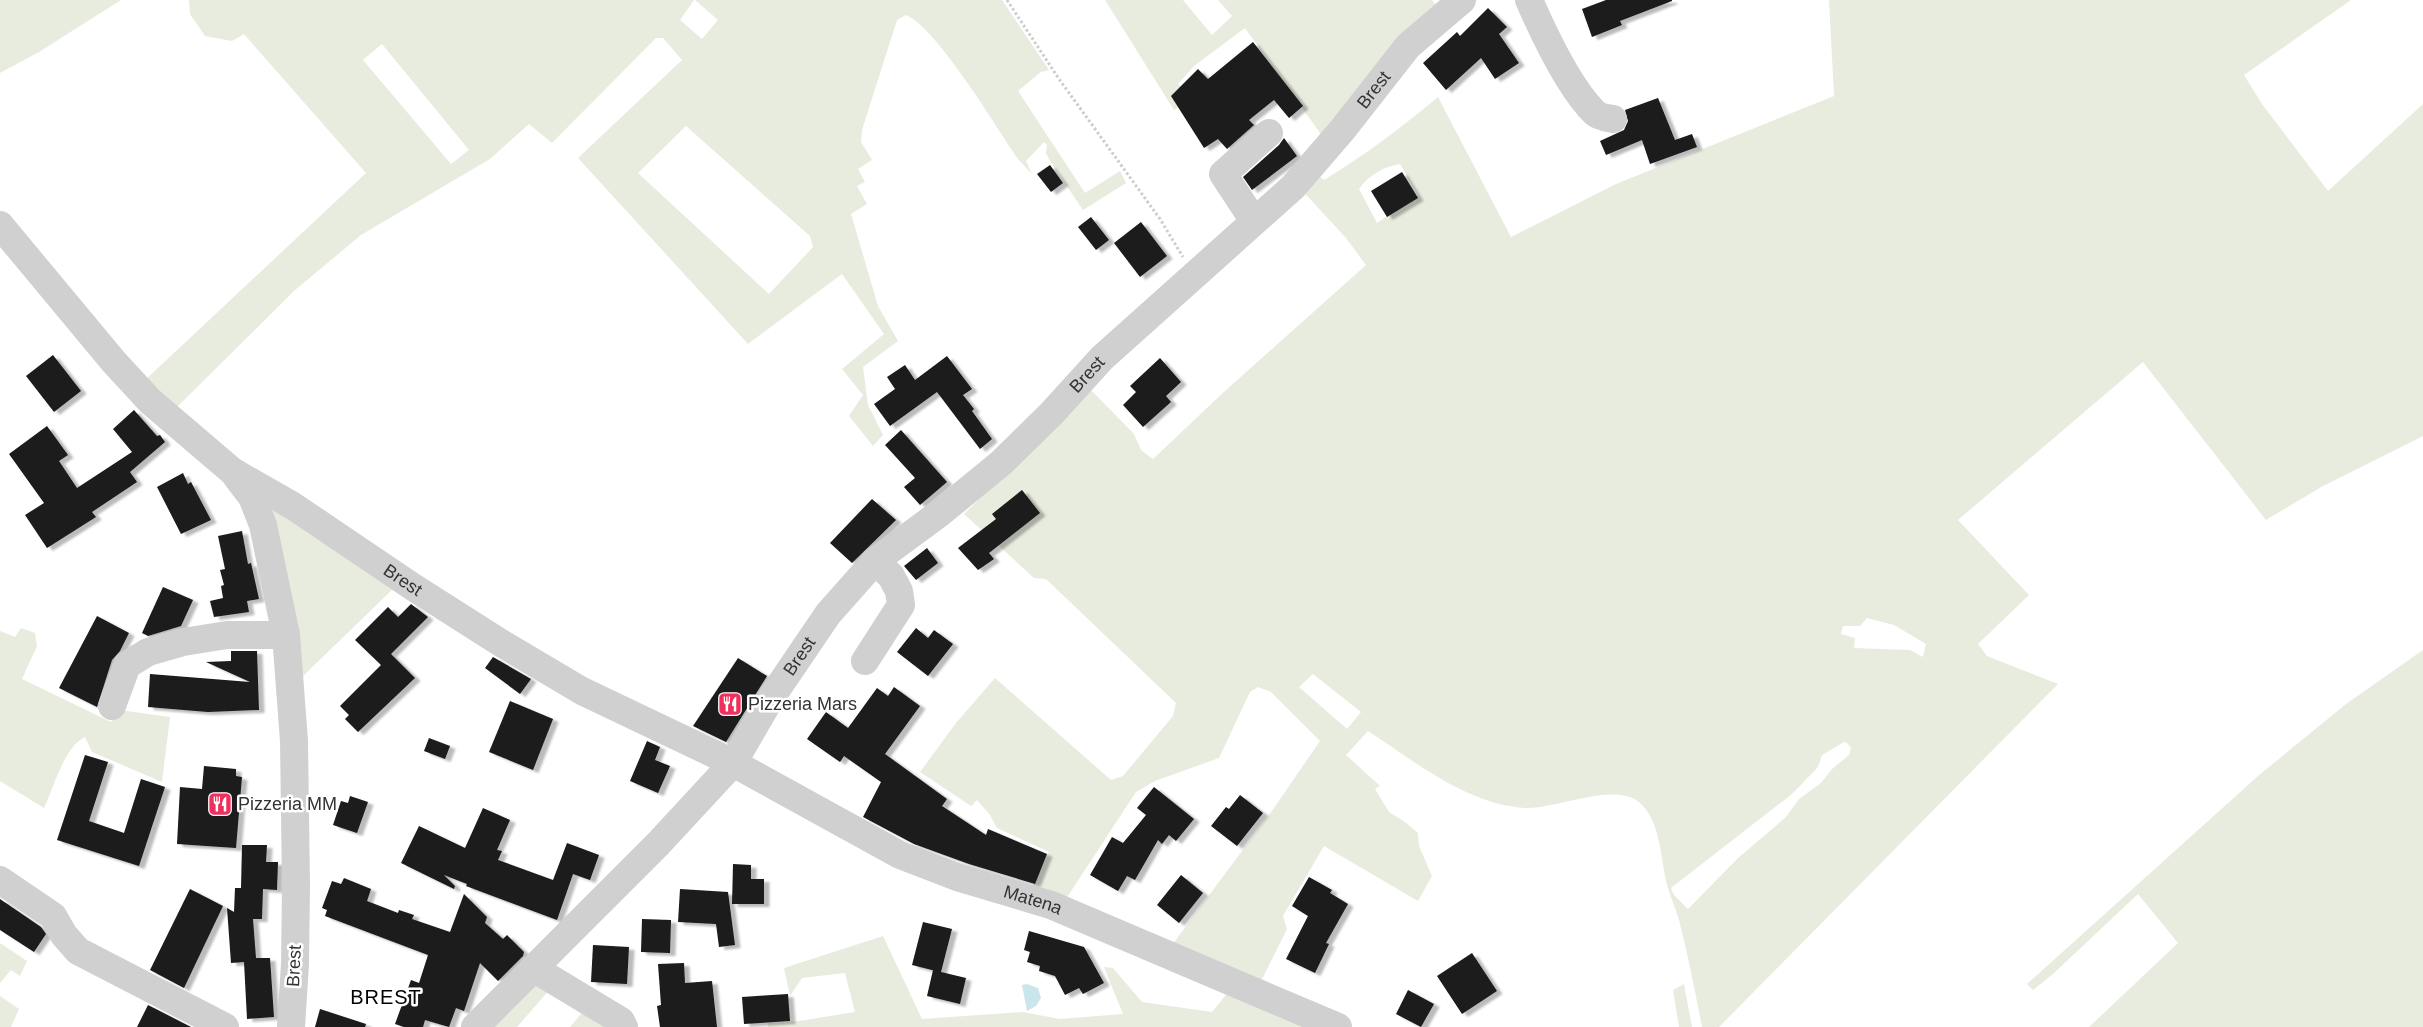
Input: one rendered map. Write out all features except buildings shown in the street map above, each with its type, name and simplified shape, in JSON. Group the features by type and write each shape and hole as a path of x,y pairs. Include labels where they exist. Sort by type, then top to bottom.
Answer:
{"street":[{"name":"Brest","path":"475,1027 658,844 733,763 769,701 828,614 875,560 940,513 1001,464 1052,414 1102,358 1293,187 1343,129 1408,46 1462,0"},
{"path":"1529,0 1543,32 1573,83 1597,114 1614,119"},
{"path":"1254,221 1223,174 1269,133"},
{"path":"0,225 114,362 150,401 232,471"},
{"name":"Brest","path":"232,471 252,498 263,525 286,635 294,741 296,886 295,964 291,1027"},
{"name":"Brest","path":"232,471 293,506 493,638 582,691 733,763"},
{"path":"865,661 901,605 899,591 891,576 875,560"},
{"path":"112,706 127,665 148,652 183,642 227,635 286,635"},
{"name":"Matena","path":"733,763 900,855 957,878 1051,905 1338,1027"},
{"path":"0,880 53,916 64,935 78,951 225,1027"},
{"path":"533,968 626,1025"}],"path":[{"path":"1007,0 1058,79 1175,241 1185,260 1187,280"}],"shaded area":[{"path":"0,0 121,0 39,52 0,73"},
{"path":"189,0 694,0 680,20 702,39 718,20 695,0 1002,0 1049,70 1041,72 1018,91 1085,193 1120,171 1126,183 1083,210 1050,161 1046,153 1047,145 1044,142 1026,161 1032,174 1018,159 965,80 933,38 919,24 906,15 897,20 862,130 861,142 872,160 858,169 865,182 857,186 867,204 851,214 878,306 898,341 863,367 868,405 883,435 873,446 849,416 863,395 842,369 884,334 842,274 748,344 578,158 682,60 663,38 656,38 552,143 529,124 490,159 361,235 294,291 175,409 143,382 366,173 244,34 232,41 205,36 190,14","holes":["382,44 469,150 451,164 363,60","686,126 810,236 813,247 769,294 638,173"]},
{"path":"1105,0 1183,0 1212,35 1232,16 1218,0 1432,0 1435,4 1440,0 1450,0 1325,140 1245,28 1194,66 1178,84 1196,102 1174,110"},
{"path":"1829,0 2351,0 2244,75 2262,104 2328,191 2423,104 2423,436 2323,486 2266,520 2143,362 1958,520 2029,595 1978,644 1987,656 2058,684 1719,1027 1702,1027 1678,916 1665,877 1653,821 1640,803 1629,797 1602,795 1526,808 1504,805 1483,799 1443,780 1368,731 1346,755 1380,786 1375,789 1389,812 1418,833 1419,846 1432,876 1418,901 1324,846 1283,916 1287,929 1259,985 1169,949 1274,808 1320,741 1271,692 1258,687 1250,692 1219,758 1155,781 1136,792 1062,905 1030,892 1049,852 997,828 990,815 977,800 971,806 920,772 956,723 995,678 1111,780 1123,776 1173,716 1176,703 1046,579 1034,578 964,514 1090,389 1134,434 1141,450 1153,459 1226,390 1366,265 1346,238 1298,186 1314,172 1324,180 1382,141 1438,97 1511,237 1616,184 1834,96","holes":["1400,164 1418,195 1377,223 1359,189 1372,176","1867,618 1894,625 1926,644 1923,657 1910,650 1854,648 1855,638 1841,634 1843,626 1860,626","1313,674 1361,712 1347,729 1299,687","1844,742 1851,748 1849,755 1832,769 1821,783 1799,799 1786,817 1738,858 1688,909 1674,895 1671,888 1792,794 1818,767 1822,755"]},
{"path":"277,508 397,585 301,678 268,514"},
{"path":"21,628 35,633 37,646 22,679 111,722 120,710 170,717 162,782 92,752 85,737 71,749 65,758 44,808 0,781 0,631 15,637"},
{"path":"2423,650 2423,1027 2089,1027 2178,943 2138,894 2053,974 2033,990 2027,984 2258,776 2346,704"},
{"path":"883,936 922,1019 1023,1012 1060,1019 1123,1014 1104,967 1113,968 1142,1002 1212,1012 1229,991 1314,1027 768,1027 768,1023 793,1022 855,1012 845,973 802,978 790,996 784,968"},
{"path":"0,943 27,961 20,976 11,970 0,983"},
{"path":"535,980 551,988 517,1027 488,1027"},
{"path":"1684,984 1692,1027 1679,1027 1673,990"},
{"path":"0,996 19,1009 11,1027 0,1027"},
{"path":"586,1008 617,1027 570,1027"}],"water":[{"path":"1027,984 1038,988 1041,998 1036,1006 1027,1011 1022,985"}],"place":[{"name":"Pizzeria Mars","path":"730,704"},
{"name":"Pizzeria MM","path":"220,804"}],"district":[{"name":"BREST","path":"386,997"}]}
